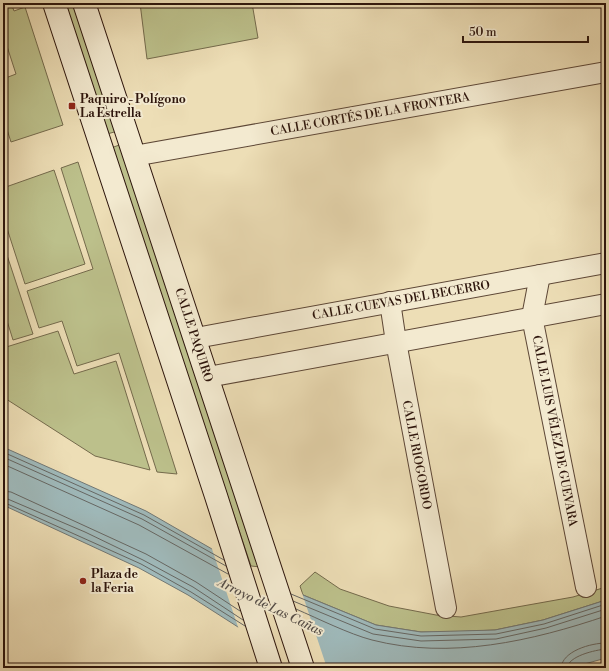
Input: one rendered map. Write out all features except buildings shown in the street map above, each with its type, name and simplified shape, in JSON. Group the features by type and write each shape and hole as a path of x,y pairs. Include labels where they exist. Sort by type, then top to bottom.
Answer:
{"main road":[{"path":"54,3 234,553 267,659"},
{"name":"CALLE PAQUIRO","path":"84,3 196,338 303,668"}],"street":[{"name":"CALLE CORTÉS DE LA FRONTERA","path":"134,156 606,72"},
{"name":"CALLE CUEVAS DEL BECERRO","path":"196,338 606,263"},
{"name":"CALLE LUIS VÉLEZ DE GUEVARA","path":"540,275 532,317 586,587"},
{"name":"CALLE RIOGORDO","path":"390,302 396,342 446,608"},
{"path":"208,377 606,304"}],"green space":[{"path":"3,3 11,3 14,11 25,7 63,125 11,142 3,117 3,79 16,74 3,34"},
{"path":"64,3 77,3 118,131 107,134"},
{"path":"140,3 252,3 258,38 147,59"},
{"path":"122,144 261,567 251,566 111,148"},
{"path":"78,162 177,474 157,472 119,353 77,366 62,321 39,328 27,291 93,269 61,168"},
{"path":"54,170 85,264 25,284 3,216 3,188"},
{"path":"3,243 33,334 13,340 3,308"},
{"path":"58,331 74,374 116,361 150,470 95,456 3,397 3,348"},
{"path":"315,572 340,589 389,606 436,615 461,617 573,597 606,587 606,600 543,620 495,630 421,632 376,625 303,595 300,586"}],"water":[{"name":"Arroyo de Las Cañas","path":"3,447 146,511 212,549 303,595 376,625 421,632 495,630 543,620 606,600 606,658 570,668 320,668 238,627 188,595 139,568 3,505"}],"pier":[{"path":"211,546 302,593 327,668 315,668 239,630"}],"place":[{"name":"Paquiro - Polígono La Estrella","path":"72,106"},
{"name":"Plaza de la Feria","path":"83,581"}]}
